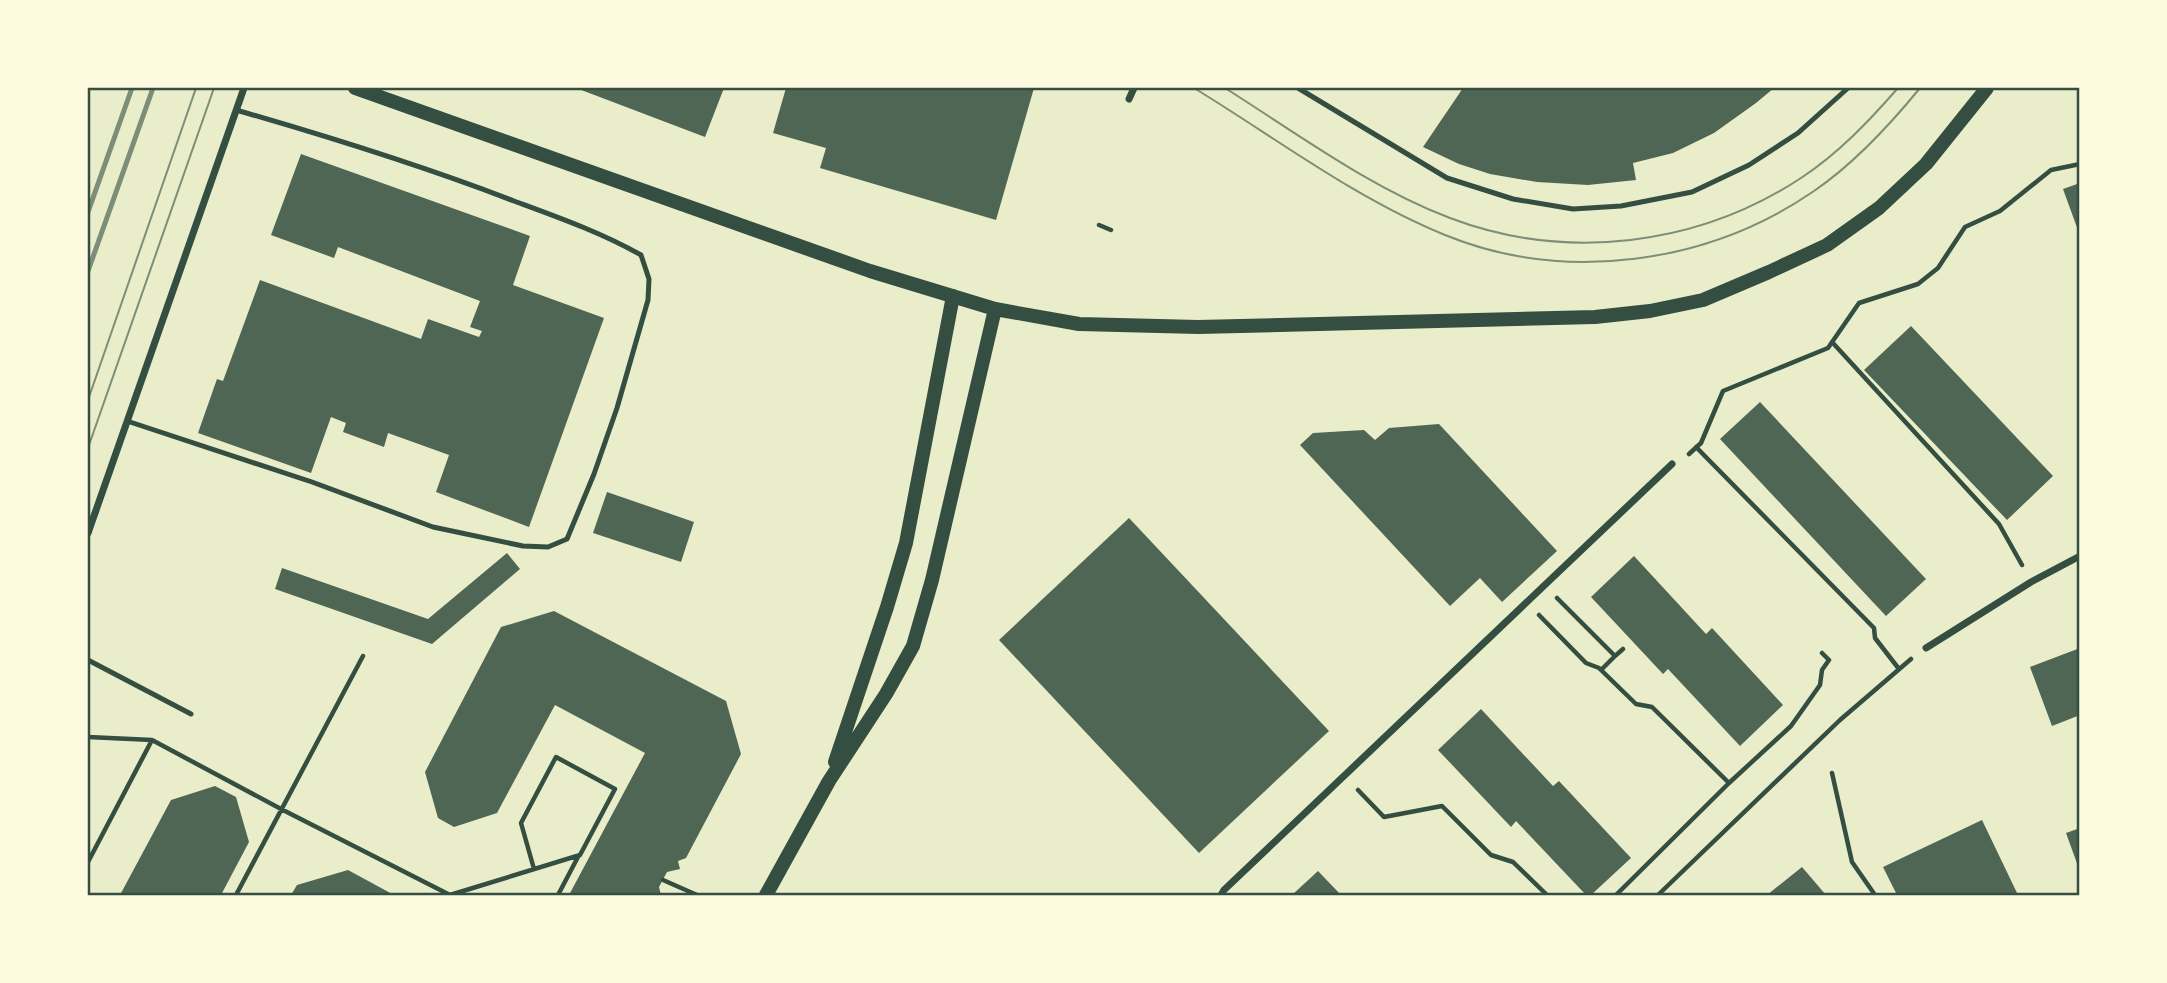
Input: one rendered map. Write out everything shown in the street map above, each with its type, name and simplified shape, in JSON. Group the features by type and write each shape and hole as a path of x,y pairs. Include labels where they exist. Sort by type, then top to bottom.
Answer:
{"main road":[{"path":"355,88 870,271 995,309 1079,324 1198,327 1595,317 1650,312 1703,300 1827,245 1879,208 1926,164 1987,88"},
{"path":"829,781 906,543 953,296"},
{"path":"766,895 829,781 886,694 913,646 932,580 995,309"}],"street":[{"path":"88,533 244,88"},
{"path":"1129,99 1134,88"},
{"path":"1221,895 1672,464"},
{"path":"1926,648 2080,556"}],"lane":[{"path":"1298,88 1447,178 1513,199 1573,209 1621,206 1692,192 1749,165 1798,133 1848,88"},
{"path":"127,421 312,482 433,527 523,546 548,547 567,539 594,474 617,408 648,300 649,279 641,255 610,237 480,188 327,136 236,110"},
{"path":"88,660 191,714"}],"path":[{"path":"1688,455 1701,443 1723,391 1828,348 1859,303 1917,284 1938,268 1965,227 2000,211 2051,170 2080,164"},
{"path":"1099,225 1111,230"},
{"path":"1832,342 1999,524 2024,569"},
{"path":"1696,447 1874,628 1875,638 1899,669"},
{"path":"1559,599 1615,656"},
{"path":"1538,614 1586,663 1601,670 1636,704 1652,707 1730,783"},
{"path":"1658,895 1840,720 1926,648"},
{"path":"1601,670 1623,649"},
{"path":"1616,895 1791,726 1820,685 1822,670 1829,660 1822,653"},
{"path":"236,895 363,656"},
{"path":"88,737 152,740 281,810 450,895 580,855"},
{"path":"88,862 152,740"},
{"path":"534,869 520,823 556,757 615,789 558,895"},
{"path":"1832,773 1852,862 1875,895"},
{"path":"1357,789 1384,817 1442,806 1491,855 1513,862 1546,895"},
{"path":"663,880 697,895"}],"building":[{"path":"576,88 724,88 705,137"},
{"path":"786,88 1034,88 996,220 820,168 826,148 773,133"},
{"path":"1463,88 1774,88 1714,133 1673,153 1633,163 1636,180 1588,185 1537,182 1490,174 1459,164 1423,147"},
{"path":"301,154 530,236 513,285 604,318 529,527 436,492 449,455 388,433 384,447 343,432 346,423 331,417 311,473 198,433 217,379 223,381 260,280 421,339 428,319 479,337 482,331 470,327 480,301 338,247 334,258 271,235"},
{"path":"2080,183 2080,233 2079,233 2063,189"},
{"path":"1911,326 2053,476 2007,520 1864,370"},
{"path":"1760,402 1926,579 1886,616 1720,439"},
{"path":"1439,424 1557,551 1502,602 1480,578 1450,606 1300,445 1313,433 1364,430 1375,440 1389,428"},
{"path":"607,492 694,522 681,562 593,533"},
{"path":"1129,518 1329,731 1199,853 999,640"},
{"path":"507,553 520,569 432,644 275,589 282,568 428,619"},
{"path":"1634,556 1706,634 1712,628 1783,705 1740,746 1668,669 1663,674 1591,597"},
{"path":"554,611 726,701 741,754 686,858 678,861 680,869 667,872 659,887 661,895 569,895 645,753 555,705 497,813 454,827 438,818 425,772 501,627"},
{"path":"2080,648 2080,715 2052,726 2030,667"},
{"path":"1481,709 1553,786 1559,781 1631,858 1591,895 1586,895 1516,821 1511,827 1438,750"},
{"path":"215,786 236,797 249,842 221,895 120,895 171,800"},
{"path":"1982,820 2018,895 1897,895 1883,867"},
{"path":"2080,828 2080,869 2079,869 2066,833"},
{"path":"1802,867 1826,895 1767,895"},
{"path":"348,870 394,895 291,895 297,885"},
{"path":"1318,871 1341,895 1292,895"}],"tram line":[{"path":"88,400 196,88"},
{"path":"88,448 214,88"},
{"path":"1194,88 1348,186 1445,235 1491,250 1538,259 1587,262 1635,259 1682,250 1728,236 1773,216 1814,191 1857,156 1884,130 1920,88"},
{"path":"1225,88 1334,159 1391,191 1450,218 1494,232 1539,240 1585,243 1630,240 1675,232 1719,219 1761,201 1801,178 1828,158 1865,124 1898,88"}],"railway":[{"path":"88,212 132,88"},
{"path":"88,271 153,88"}]}
